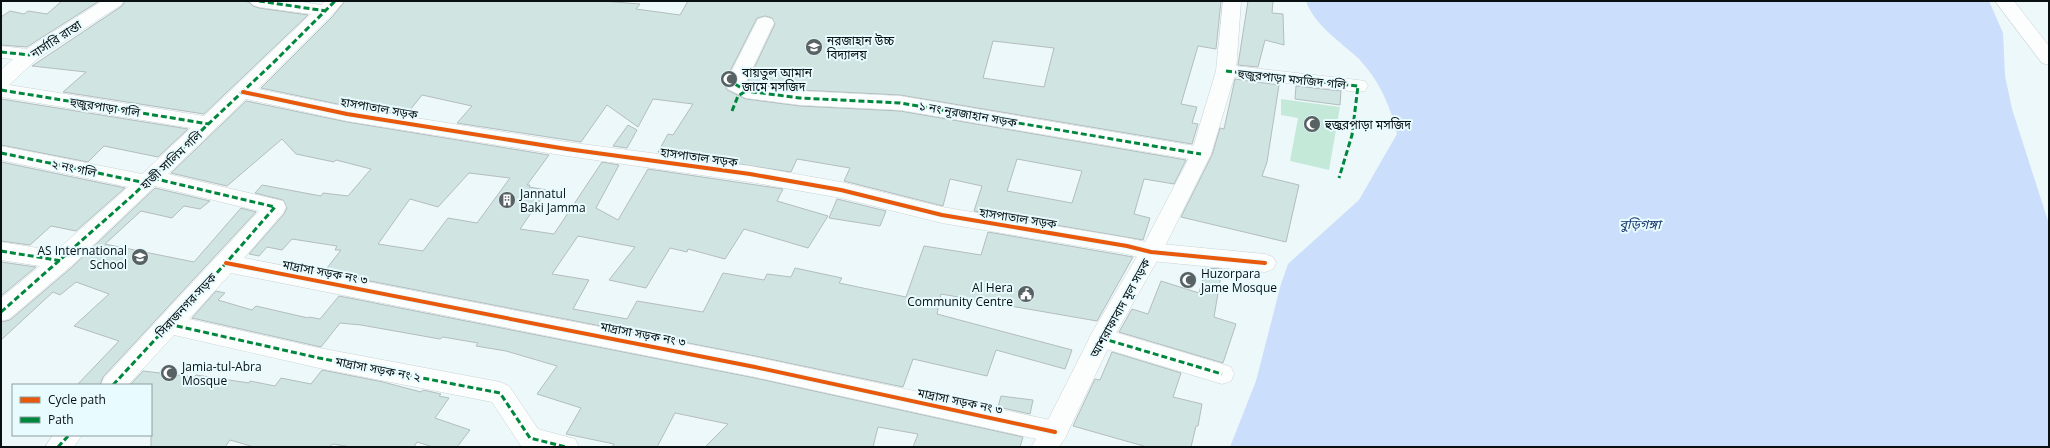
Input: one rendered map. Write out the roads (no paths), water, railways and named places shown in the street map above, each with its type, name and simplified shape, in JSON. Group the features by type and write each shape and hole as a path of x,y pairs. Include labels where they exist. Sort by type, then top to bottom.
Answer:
{"street":[{"name":"নার্সারি রাস্তা","path":"1,81 30,55 115,1"},
{"path":"259,1 330,6"},
{"name":"আশরাফাবাদ মূল সড়ক","path":"1050,439 1101,338 1151,252 1201,154 1226,71 1232,1"},
{"path":"2004,1 2049,59"},
{"name":"হাজী সালিম গলি","path":"1,312 62,261 272,66 330,6"},
{"name":"১ নং নূরজাহান সড়ক","path":"765,23 735,84 746,91 800,98 900,103 1201,154"},
{"path":"1,52 30,55"},
{"name":"হুজুরপাড়া মসজিদ গলি","path":"1226,71 1358,86"},
{"name":"হুজুরপাড়া গলি","path":"1,90 209,124"},
{"name":"হাসপাতাল সড়ক","path":"243,92 347,114 567,149 758,175 841,190 942,215 1127,246 1151,252 1265,263"},
{"name":"২ নং গলি","path":"1,153 149,180 274,207"},
{"name":"সিরাজনগর সড়ক","path":"114,384 226,263 274,207"},
{"path":"1,251 62,261"},
{"name":"মাদ্রাসা সড়ক নং ৩","path":"226,263 756,367 1050,439"},
{"name":"মাদ্রাসা সড়ক নং ২","path":"168,324 319,358 500,393 530,438 566,447"},
{"path":"1101,338 1222,374"},
{"path":"58,447 68,436"}],"water":[{"name":"বুড়িগঙ্গা","path":"1306,1 1989,1 2003,33 2005,76 2012,109 2049,224 2049,447 1230,447 1256,381 1281,284 1288,264 1359,200 1397,134 1388,104 1373,76 1359,59 1329,33 1315,18"}],"place":[{"name":"নুরজাহান উচ্চ বিদ্যালয়","path":"814,47"},
{"name":"বায়তুল আমান জামে মসজিদ","path":"729,79"},
{"name":"হুজুরপাড়া মসজিদ","path":"1312,124"},
{"name":"Jannatul Baki Jamma","path":"507,200"},
{"name":"AS International School","path":"140,257"},
{"name":"Huzorpara Jame Mosque","path":"1188,280"},
{"name":"Al Hera Community Centre","path":"1026,294"},
{"name":"Jamia-tul-Abra Mosque","path":"169,373"}]}
